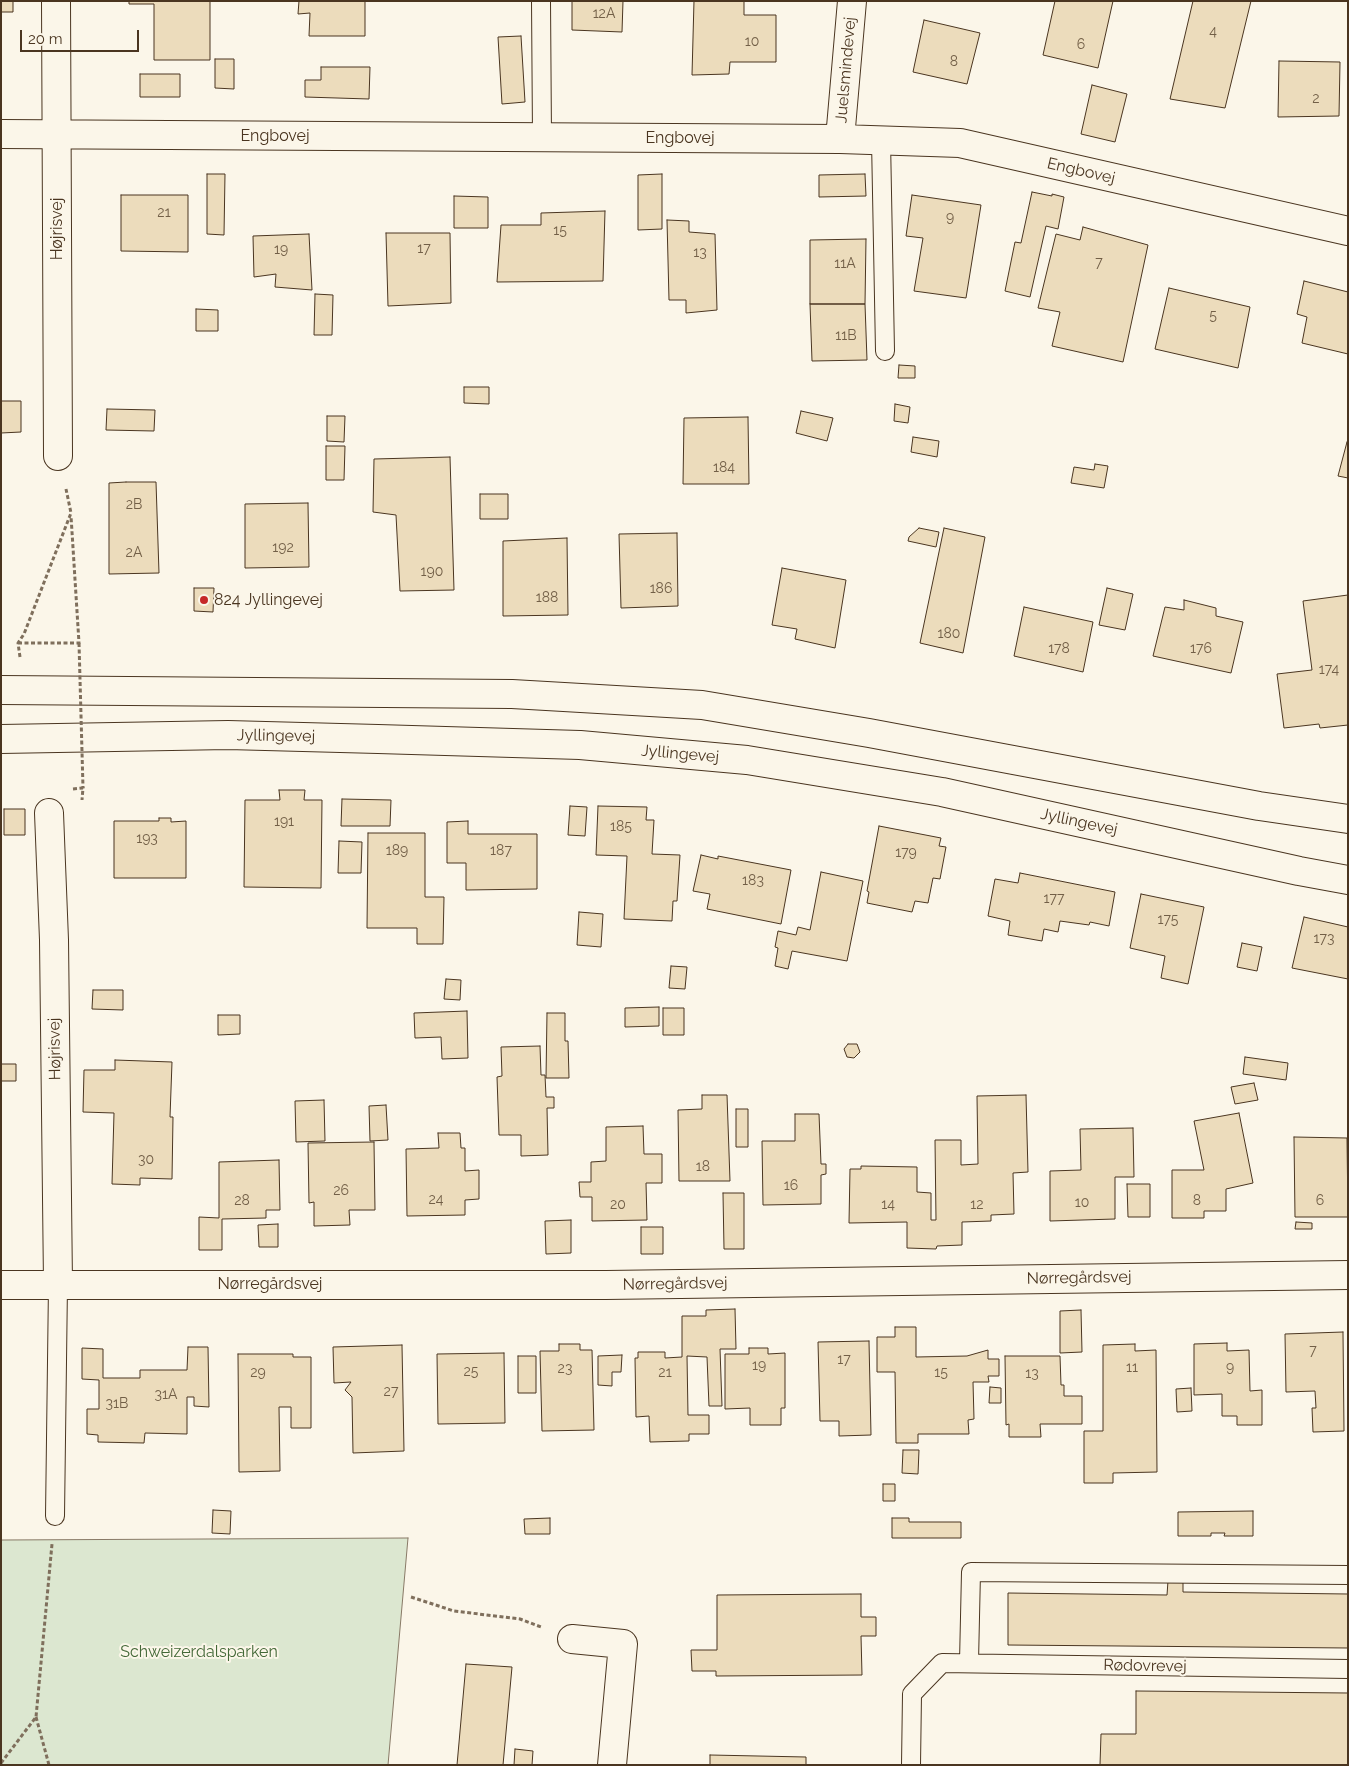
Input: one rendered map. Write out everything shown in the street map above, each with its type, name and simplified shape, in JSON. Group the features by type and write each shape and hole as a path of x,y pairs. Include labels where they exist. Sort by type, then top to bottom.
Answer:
{"street":[{"name":"Højrisvej","path":"56,1 58,456"},
{"name":"Juelsmindevej","path":"840,139 852,1"},
{"name":"Engbovej","path":"1,134 840,139 960,143 1348,231"},
{"path":"12,690 512,694 702,705 868,732 1260,806 1348,818"},
{"name":"Jyllingevej","path":"1,740 228,735 388,739 580,745 747,760 942,792 1299,871 1348,880"},
{"name":"Højrisvej","path":"49,813 54,940 58,1284"},
{"name":"Nørregårdsvej","path":"1,1285 606,1285 1348,1275"},
{"path":"572,1639 623,1644 612,1765"}],"lane":[{"path":"541,1 542,137"},
{"path":"881,140 885,351"},
{"path":"55,1516 58,1284"},
{"path":"969,1662 971,1572 1348,1575"},
{"name":"Rødovrevej","path":"911,1765 912,1694 942,1662 1348,1669"}],"path":[{"path":"58,456 71,513 79,643 83,788"},
{"path":"12,690 18,643 24,634 71,513"},
{"path":"18,643 79,643"},
{"path":"49,1765 36,1717 55,1516"},
{"path":"411,1597 454,1611 520,1619 572,1639"},
{"path":"1,1763 36,1717"}],"green space":[{"name":"Schweizerdalsparken","path":"408,1538 388,1765 1,1765 1,1540"}],"building":[{"path":"1,1 13,1 13,12 1,12"},
{"path":"129,1 210,1 210,60 154,60 154,4 129,4"},
{"path":"299,1 365,1 365,36 309,36 310,13 298,14"},
{"path":"572,1 623,1 622,32 572,30"},
{"path":"694,1 744,1 744,15 776,15 776,62 730,62 729,74 692,75"},
{"path":"1055,1 1113,1 1098,68 1043,55"},
{"path":"1193,1 1251,1 1225,108 1170,99"},
{"path":"924,20 980,33 967,84 913,72"},
{"path":"521,36 525,102 502,104 498,37"},
{"path":"215,59 234,59 234,89 215,88"},
{"path":"1279,61 1340,62 1339,116 1278,117"},
{"path":"321,67 370,67 369,99 305,97 305,80 321,80"},
{"path":"140,74 180,74 180,97 140,97"},
{"path":"1092,85 1127,94 1115,142 1081,134"},
{"path":"207,174 225,174 224,235 207,234"},
{"path":"662,174 662,229 638,230 638,175"},
{"path":"865,174 866,196 819,197 819,175"},
{"path":"1032,192 1064,197 1058,229 1046,226 1030,297 1005,291 1015,242 1021,243"},
{"path":"121,195 188,195 188,252 121,251"},
{"path":"912,195 981,205 966,298 914,291 923,238 906,236"},
{"path":"454,196 488,197 488,228 454,228"},
{"path":"605,211 603,281 497,282 501,225 541,225 541,213"},
{"path":"667,220 689,221 689,232 715,234 717,310 686,313 686,300 669,300"},
{"path":"1083,227 1148,245 1123,362 1052,346 1060,312 1038,308 1056,234 1080,240"},
{"path":"386,233 450,233 451,303 388,306"},
{"path":"309,234 312,290 275,287 276,274 254,277 253,236"},
{"path":"866,239 865,304 810,304 810,240"},
{"path":"1304,281 1348,292 1348,354 1302,343 1307,317 1297,314"},
{"path":"1169,288 1250,307 1238,368 1155,349"},
{"path":"315,294 333,295 332,335 314,335"},
{"path":"810,304 865,304 867,360 812,361"},
{"path":"196,309 218,310 218,331 196,331"},
{"path":"899,365 915,366 915,378 898,378"},
{"path":"464,387 489,387 489,404 464,403"},
{"path":"1,401 21,401 21,432 1,433"},
{"path":"895,404 910,407 908,423 894,421"},
{"path":"107,409 155,410 154,431 106,430"},
{"path":"801,411 833,418 827,441 796,433"},
{"path":"327,416 345,416 344,442 327,441"},
{"path":"748,417 749,484 683,484 684,418"},
{"path":"913,437 939,441 937,457 911,452"},
{"path":"1348,442 1348,478 1338,476"},
{"path":"326,446 345,446 344,480 326,480"},
{"path":"450,457 454,590 400,591 396,515 373,512 374,459"},
{"path":"1095,464 1108,466 1104,488 1071,483 1074,467 1094,470"},
{"path":"156,482 159,573 109,574 109,483"},
{"path":"480,494 508,494 508,519 480,519"},
{"path":"308,503 309,567 245,568 245,504"},
{"path":"919,528 939,532 936,547 908,541 909,537"},
{"path":"944,528 985,537 963,653 920,643"},
{"path":"677,533 678,606 621,608 619,534"},
{"path":"567,538 568,615 503,616 503,541"},
{"path":"782,568 846,580 835,648 795,639 797,629 772,625"},
{"name":"824 Jyllingevej","path":"194,588 214,588 213,612 194,611"},
{"path":"1107,588 1133,594 1125,630 1099,625"},
{"path":"1348,595 1348,725 1320,728 1319,724 1284,728 1277,674 1312,670 1303,601"},
{"path":"1184,600 1216,608 1216,616 1243,622 1231,673 1153,656 1165,607 1184,610"},
{"path":"1024,607 1093,622 1083,672 1014,656"},
{"path":"279,790 305,790 304,800 322,800 321,888 244,887 245,800 280,800"},
{"path":"342,799 391,800 390,826 341,826"},
{"path":"570,806 587,807 585,836 568,835"},
{"path":"598,806 647,807 646,820 654,820 652,854 680,855 677,901 673,901 672,921 624,919 627,856 596,855"},
{"path":"4,809 25,809 25,835 4,835"},
{"path":"159,818 171,818 171,822 186,821 186,878 114,878 114,821 159,821"},
{"path":"468,821 468,834 537,834 537,889 466,890 466,863 447,863 447,822"},
{"path":"879,826 941,838 939,846 946,847 940,879 933,878 928,903 915,901 912,912 867,903 869,892 867,891"},
{"path":"368,833 425,833 425,897 444,897 443,944 417,944 417,928 367,928"},
{"path":"339,841 362,842 361,873 338,873"},
{"path":"701,855 718,859 718,856 791,870 781,924 707,909 710,894 693,891"},
{"path":"821,872 863,881 847,961 792,951 788,969 775,966 778,948 775,947 778,931 796,935 798,927 810,930"},
{"path":"1020,873 1115,892 1109,926 1090,922 1089,925 1060,921 1058,932 1044,929 1042,941 1008,935 1010,921 988,916 995,879 1018,883"},
{"path":"1141,894 1204,907 1188,984 1161,978 1165,956 1130,948"},
{"path":"579,912 603,914 601,947 577,945"},
{"path":"1304,917 1348,927 1348,979 1292,968"},
{"path":"1242,943 1262,947 1257,971 1237,967"},
{"path":"671,966 687,967 685,989 669,988"},
{"path":"446,979 461,980 460,1000 444,999"},
{"path":"93,990 123,990 123,1010 92,1009"},
{"path":"659,1007 659,1026 625,1027 625,1008"},
{"path":"663,1008 684,1008 684,1035 663,1035"},
{"path":"467,1011 468,1058 442,1059 441,1037 415,1038 414,1013"},
{"path":"547,1013 565,1013 565,1041 568,1041 569,1078 546,1078"},
{"path":"218,1015 240,1015 240,1034 218,1035"},
{"path":"848,1044 857,1044 860,1052 854,1058 847,1057 844,1049"},
{"path":"540,1046 541,1075 545,1075 546,1097 554,1097 554,1108 547,1108 548,1155 521,1156 521,1135 499,1135 497,1077 502,1076 501,1047"},
{"path":"1245,1057 1288,1063 1286,1080 1243,1074"},
{"path":"115,1060 172,1062 170,1117 173,1117 172,1179 140,1178 140,1185 112,1184 114,1113 83,1112 84,1070 115,1070"},
{"path":"1,1064 16,1064 16,1081 1,1081"},
{"path":"1254,1083 1258,1100 1235,1104 1231,1087"},
{"path":"702,1095 727,1095 730,1181 679,1181 678,1110 702,1109"},
{"path":"1026,1095 1028,1172 1013,1173 1014,1214 991,1215 991,1221 962,1222 962,1245 937,1246 936,1249 907,1248 907,1222 849,1223 850,1169 861,1169 861,1166 917,1167 917,1192 931,1193 931,1220 936,1220 935,1140 961,1140 961,1165 978,1164 977,1096"},
{"path":"324,1100 325,1141 296,1142 295,1101"},
{"path":"386,1105 388,1140 370,1141 369,1106"},
{"path":"736,1109 748,1109 748,1147 736,1147"},
{"path":"1239,1113 1253,1183 1226,1189 1226,1211 1204,1211 1204,1218 1172,1218 1172,1170 1204,1170 1194,1121"},
{"path":"795,1114 819,1114 821,1164 826,1164 826,1174 821,1175 821,1204 763,1205 762,1141 795,1141"},
{"path":"643,1126 644,1154 662,1154 662,1183 646,1183 647,1220 592,1221 592,1197 580,1197 579,1182 591,1182 591,1162 606,1161 606,1127"},
{"path":"1133,1128 1134,1177 1115,1177 1115,1219 1050,1221 1050,1171 1081,1170 1080,1129"},
{"path":"438,1133 460,1133 461,1148 465,1148 465,1171 479,1170 479,1199 465,1200 465,1215 407,1216 406,1149 439,1148"},
{"path":"1294,1137 1347,1138 1348,1217 1295,1217"},
{"path":"374,1142 375,1210 349,1210 350,1225 314,1226 314,1202 309,1203 308,1143"},
{"path":"279,1160 280,1210 266,1210 266,1218 222,1219 222,1250 199,1250 199,1217 219,1218 219,1162"},
{"path":"1127,1184 1150,1184 1150,1217 1128,1217"},
{"path":"723,1193 744,1193 744,1249 724,1249"},
{"path":"571,1220 571,1253 546,1254 545,1221"},
{"path":"1296,1222 1312,1223 1312,1229 1295,1229"},
{"path":"278,1224 278,1247 259,1247 258,1225"},
{"path":"641,1227 663,1227 663,1254 641,1254"},
{"path":"735,1309 736,1349 720,1349 722,1406 709,1406 707,1357 687,1356 688,1415 709,1415 709,1434 689,1434 689,1441 650,1442 649,1416 636,1417 635,1358 638,1358 638,1352 665,1352 665,1358 682,1357 682,1316 706,1316 706,1310"},
{"path":"1081,1310 1082,1352 1060,1353 1060,1311"},
{"path":"895,1327 916,1327 916,1357 967,1356 988,1350 988,1359 999,1359 999,1376 988,1376 989,1382 973,1382 974,1419 968,1420 969,1434 918,1434 918,1443 896,1443 895,1372 877,1372 877,1337 895,1337"},
{"path":"1343,1332 1344,1431 1313,1432 1312,1408 1316,1408 1315,1391 1286,1392 1285,1334"},
{"path":"869,1341 871,1435 839,1436 839,1421 820,1421 818,1342"},
{"path":"1227,1343 1227,1351 1249,1350 1250,1391 1262,1390 1262,1425 1237,1425 1237,1416 1222,1416 1222,1394 1194,1395 1194,1344"},
{"path":"559,1344 580,1344 580,1350 592,1350 594,1430 542,1431 540,1351 559,1351"},
{"path":"1135,1344 1135,1351 1156,1350 1157,1472 1113,1473 1113,1483 1084,1483 1084,1431 1103,1431 1103,1345"},
{"path":"402,1345 404,1451 353,1453 352,1397 345,1390 351,1382 334,1383 333,1347"},
{"path":"188,1347 208,1347 209,1407 194,1406 194,1397 187,1397 187,1434 145,1433 144,1443 98,1442 98,1435 87,1434 87,1409 99,1409 99,1380 82,1379 82,1348 103,1349 103,1378 140,1378 140,1370 187,1370"},
{"path":"749,1348 768,1348 768,1354 785,1353 785,1408 781,1408 781,1425 750,1425 750,1408 725,1409 725,1354 749,1354"},
{"path":"504,1353 505,1423 438,1424 437,1354"},
{"path":"238,1354 293,1354 293,1357 311,1357 311,1428 291,1428 291,1407 279,1407 280,1471 239,1472"},
{"path":"622,1355 621,1372 612,1372 612,1386 598,1385 598,1356"},
{"path":"518,1356 536,1356 536,1393 518,1393"},
{"path":"1005,1356 1060,1356 1061,1385 1064,1385 1064,1396 1082,1396 1082,1424 1040,1424 1041,1437 1009,1437 1009,1424 1006,1425"},
{"path":"990,1387 1001,1388 1001,1403 989,1403"},
{"path":"1191,1388 1192,1411 1177,1412 1176,1389"},
{"path":"903,1450 919,1450 918,1474 902,1473"},
{"path":"883,1484 895,1484 895,1501 883,1501"},
{"path":"213,1510 231,1511 230,1534 212,1533"},
{"path":"1253,1511 1253,1536 1224,1536 1225,1533 1211,1533 1211,1536 1178,1536 1178,1512"},
{"path":"550,1518 550,1534 525,1534 524,1519"},
{"path":"892,1518 909,1518 909,1522 961,1522 961,1538 892,1538"},
{"path":"1168,1581 1183,1581 1183,1592 1348,1594 1348,1648 1008,1645 1008,1593 1167,1595"},
{"path":"861,1594 861,1617 876,1617 876,1636 861,1636 862,1675 716,1676 716,1671 692,1671 691,1650 717,1650 717,1595"},
{"path":"466,1664 512,1667 503,1765 457,1765"},
{"path":"1136,1691 1348,1693 1348,1765 1100,1765 1101,1734 1136,1734"},
{"path":"515,1749 533,1751 532,1765 514,1765"},
{"path":"710,1755 806,1757 806,1765 710,1765"}],"place":[{"name":"824 Jyllingevej","path":"204,600"}]}
